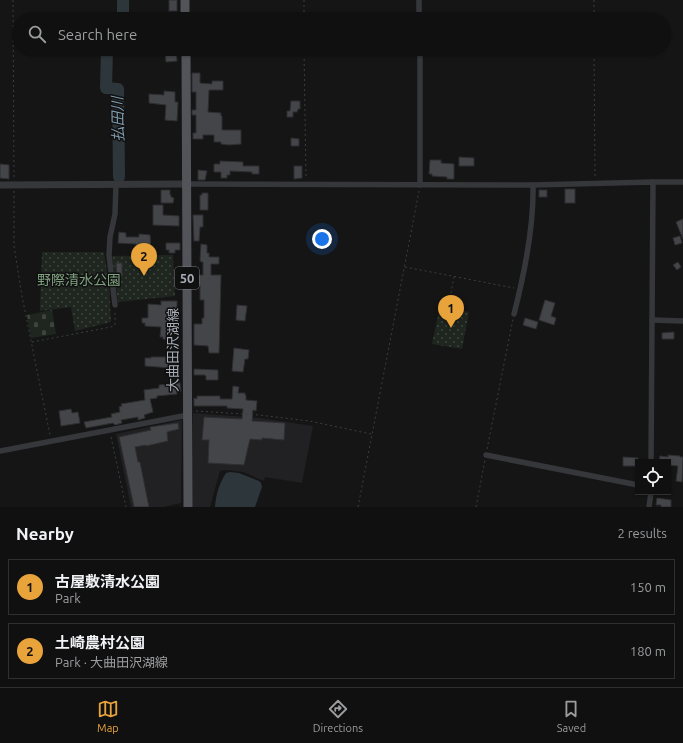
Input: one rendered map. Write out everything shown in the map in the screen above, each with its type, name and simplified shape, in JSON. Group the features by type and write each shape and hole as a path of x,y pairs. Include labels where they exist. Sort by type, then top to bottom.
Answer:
{"main road":[{"path":"185,0 186,12"},
{"name":"大曲田沢湖線","path":"186,56 188,507"}],"street":[{"path":"419,0 419,12"},
{"path":"420,56 420,185"},
{"path":"651,459 653,182"},
{"path":"0,185 533,185 683,182"},
{"path":"115,305 109,255 110,237 115,214 116,184"},
{"path":"514,314 520,289 533,205 533,185"},
{"path":"652,320 683,321"},
{"path":"0,451 110,430 187,413"},
{"path":"486,455 635,484"},
{"path":"649,507 651,495"}],"path":[{"path":"13,0 13,12"},
{"path":"304,0 304,12"},
{"path":"594,0 594,12"},
{"path":"13,56 14,246 22,296 51,441"},
{"path":"304,56 306,184"},
{"path":"594,56 595,184"},
{"path":"358,507 420,185"},
{"path":"404,267 520,289"},
{"path":"448,308 454,276"},
{"path":"31,342 111,327 115,325 115,305"},
{"path":"476,507 514,314"},
{"path":"187,413 260,415 309,421 372,434"},
{"path":"110,430 126,507"}],"shaded area":[{"path":"193,413 259,418 313,426 302,483 265,477 264,481 243,472 227,470 220,471 210,507 191,507"},
{"path":"182,420 181,503 164,507 131,507 116,434"},
{"path":"226,473 239,473 261,483 262,487 255,507 215,507 220,485"}],"green space":[{"name":"野際清水公園","path":"42,252 104,252 109,284 111,322 75,331 71,307 40,311"},
{"path":"173,255 175,296 118,302 112,256"},
{"path":"440,306 469,312 462,349 432,344"},
{"path":"52,310 56,334 31,338 27,315"}],"building":[{"path":"169,0 177,0 177,11 169,11"},
{"path":"166,56 177,56 177,61 166,62"},
{"path":"192,73 200,73 200,83 212,84 212,81 223,81 223,90 209,90 208,112 221,113 222,130 241,130 241,144 229,145 221,144 221,142 214,142 214,135 203,135 203,139 193,139 193,133 196,133 196,115 192,115 192,110 196,110 196,92 192,92"},
{"path":"164,91 175,92 175,102 178,102 177,121 165,120 166,105 149,103 149,94 164,95"},
{"path":"291,101 300,101 300,109 298,109 297,112 293,112 293,117 287,117 287,111 290,111"},
{"path":"291,138 299,139 299,146 291,146"},
{"path":"459,157 474,158 474,166 459,166"},
{"path":"430,160 441,160 441,163 454,164 454,179 432,176 432,174 429,174"},
{"path":"220,161 243,162 243,166 259,166 259,174 252,174 252,172 230,171 230,175 227,175 227,178 221,178 221,172 214,172 214,164 220,164"},
{"path":"0,164 9,165 9,179 0,178"},
{"path":"294,166 302,166 302,178 294,179"},
{"path":"198,170 207,171 205,180 198,180"},
{"path":"565,189 575,189 575,203 565,203"},
{"path":"161,190 170,190 171,197 174,198 173,203 161,203"},
{"path":"539,190 547,190 547,197 539,197"},
{"path":"202,193 208,193 208,210 200,210 200,195 202,195"},
{"path":"153,205 163,205 163,215 179,216 179,226 153,225"},
{"path":"193,215 203,215 203,227 200,227 199,241 194,241"},
{"path":"683,219 683,239 676,222"},
{"path":"119,232 126,233 126,237 139,237 139,234 150,235 151,251 137,251 136,244 118,243"},
{"path":"680,236 682,243 675,245 673,238"},
{"path":"166,243 180,243 180,250 175,250 175,253 169,253 169,250 166,250"},
{"path":"201,244 207,245 207,253 209,253 209,257 219,257 219,264 211,264 211,275 221,275 219,353 209,353 208,346 194,345 194,324 202,324 202,318 204,318 204,300 200,300 200,285 195,285 195,275 203,275 203,262 200,260"},
{"path":"678,262 681,267 677,270 673,265"},
{"path":"116,263 122,263 122,276 117,276"},
{"path":"545,300 555,303 551,316 556,318 554,325 539,320"},
{"path":"161,301 177,301 177,319 170,319 170,337 168,337 168,340 160,337 161,327 145,326 145,323 142,323 142,318 148,318 148,304 161,305"},
{"path":"237,305 247,306 245,321 236,320"},
{"path":"525,318 538,322 536,329 523,325"},
{"path":"674,332 674,339 662,339 662,333"},
{"path":"234,348 249,350 248,359 245,359 243,372 232,371"},
{"path":"173,357 172,368 145,366 145,358"},
{"path":"194,369 218,370 218,380 206,380 205,375 194,375"},
{"path":"180,383 181,391 177,392 177,394 157,396 157,398 150,399 153,412 144,415 145,418 138,420 138,417 121,420 122,423 115,425 113,423 86,428 84,422 112,417 111,414 120,412 119,407 122,406 121,404 145,400 144,390 159,388 159,385"},
{"path":"233,386 239,387 238,393 245,393 246,400 257,401 256,411 253,410 252,421 285,423 284,440 262,438 262,440 250,439 244,465 208,463 209,440 202,440 204,417 242,419 243,409 227,408 227,406 194,406 194,398 197,399 197,396 220,396 220,399 232,399"},
{"path":"71,409 72,413 78,412 80,423 61,426 59,411"},
{"path":"178,423 179,429 167,432 168,441 135,447 138,462 140,462 149,507 134,507 119,437 151,430 150,427"},
{"path":"668,455 683,457 682,482 676,481 678,466 671,465 671,459 660,459 660,456 668,457"},
{"path":"623,457 638,458 635,459 635,466 623,466"},
{"path":"657,498 671,500 671,507 661,507 661,505 656,505"}],"waterway":[{"name":"払田川","path":"123,0 123,12"},
{"name":"払田川","path":"107,56 106,88 118,89 119,177"}],"place":[{"name":"土崎農村公園","path":"144,276"},
{"name":"古屋敷清水公園","path":"451,328"}]}
